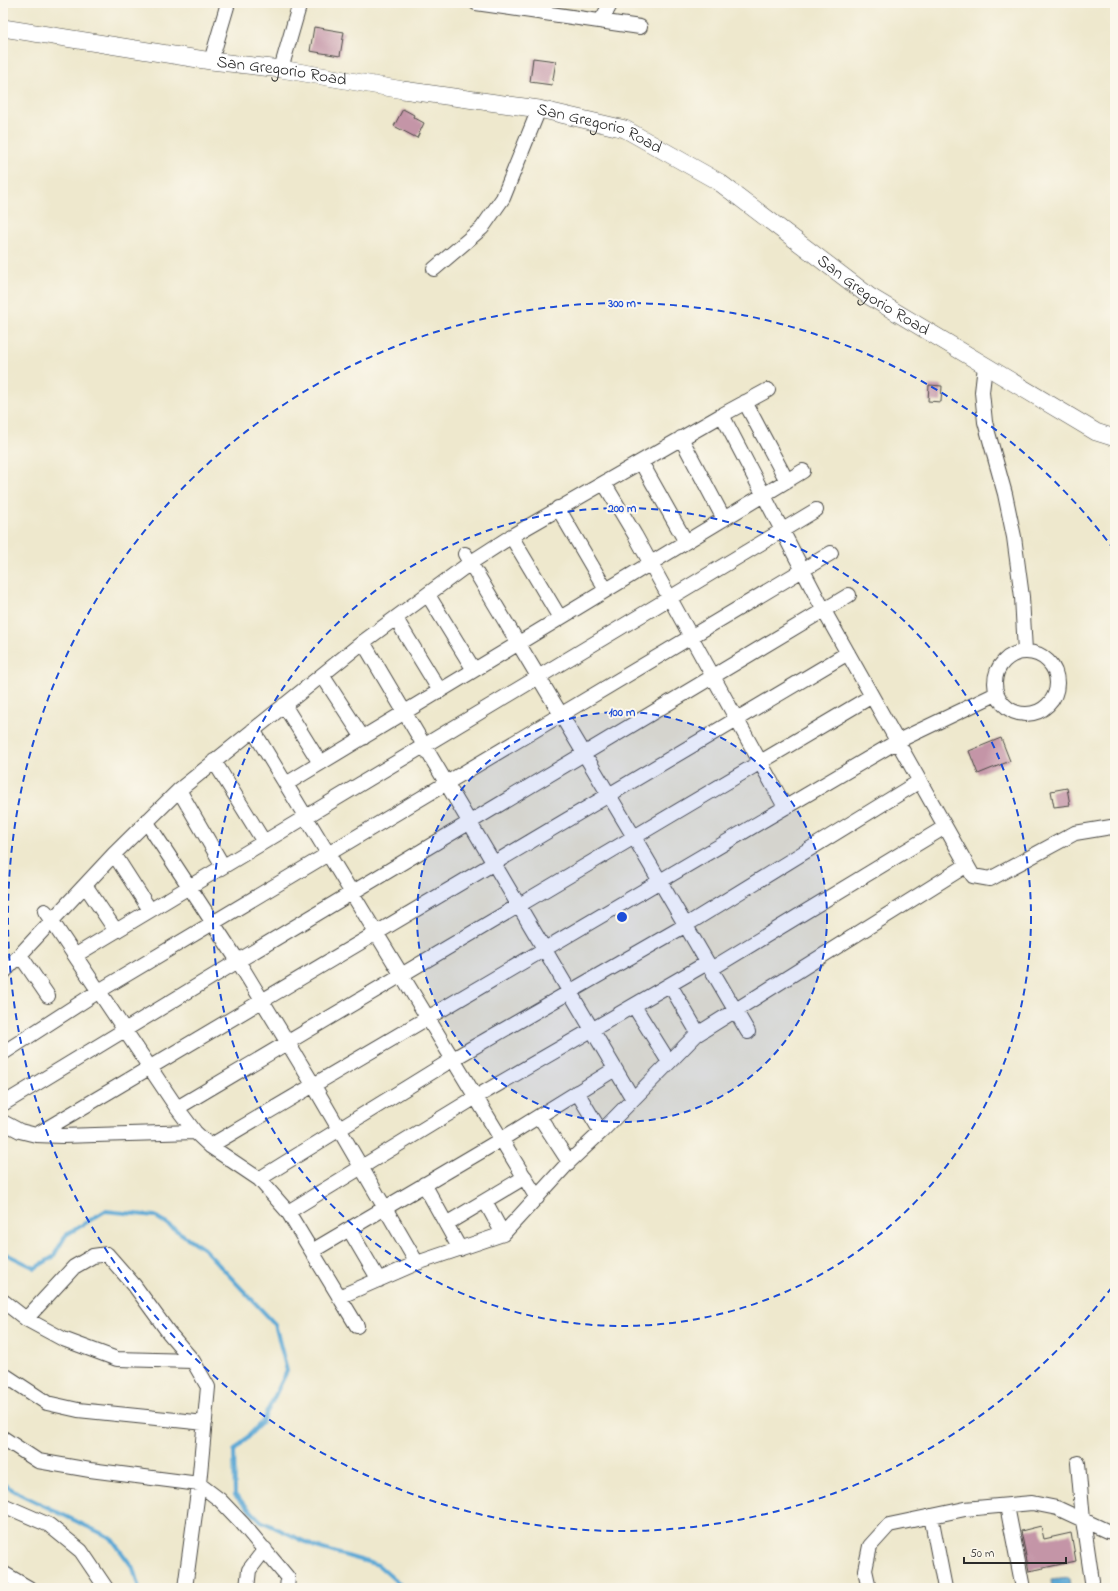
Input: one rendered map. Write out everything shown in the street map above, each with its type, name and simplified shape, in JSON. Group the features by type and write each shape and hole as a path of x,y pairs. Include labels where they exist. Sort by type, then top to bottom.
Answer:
{"street":[{"path":"211,61 228,3"},
{"path":"281,69 300,3"},
{"path":"476,3 640,27"},
{"path":"601,21 612,3"},
{"name":"San Gregorio Road","path":"3,28 211,61 281,69 403,90 539,108 625,129 719,182 869,296 1096,432 1115,438"},
{"path":"434,269 482,228 503,198 539,108"},
{"path":"985,366 982,392 986,422 1006,494 1014,537 1022,597 1025,651"},
{"path":"3,973 20,955 49,916 85,885 146,821 179,790 363,642 428,594 468,558 511,536 681,438 768,390"},
{"path":"746,402 787,481"},
{"path":"722,415 823,609 972,876 990,879 1075,833 1111,827 1115,829"},
{"path":"681,438 724,519"},
{"path":"641,462 686,542"},
{"path":"286,784 803,471"},
{"path":"604,483 785,807"},
{"path":"558,508 606,590"},
{"path":"76,955 816,510"},
{"path":"511,536 560,618"},
{"path":"3,1053 99,991 831,553"},
{"path":"468,558 660,880 748,1032"},
{"path":"428,594 474,670"},
{"path":"3,1104 124,1029 823,609 849,595"},
{"path":"396,619 440,691"},
{"path":"363,642 633,1099"},
{"path":"1025,651 1040,654 1052,664 1058,679 1056,694 1047,707 1033,714 1018,714 1004,707 996,694 994,679 1000,665 1010,655 1025,651"},
{"path":"36,1135 848,653"},
{"path":"322,675 363,738"},
{"path":"210,1146 898,741 996,694"},
{"path":"177,1108 872,696"},
{"path":"284,705 320,763"},
{"path":"253,730 537,1198"},
{"path":"214,761 264,842"},
{"path":"259,1179 453,1059 686,925 920,781"},
{"path":"179,790 223,866"},
{"path":"146,821 238,961 314,1086 417,1263"},
{"path":"288,1212 476,1097 670,985 709,966 945,827"},
{"path":"114,854 150,910"},
{"path":"339,1297 417,1263 503,1234 569,1162 602,1132 698,1033 967,865"},
{"path":"85,885 116,931"},
{"path":"49,916 177,1108 195,1132 210,1146 259,1179 288,1212 357,1326"},
{"path":"20,955 48,996"},
{"path":"670,985 698,1033"},
{"path":"634,1006 669,1062"},
{"path":"312,1251 502,1139 615,1069"},
{"path":"577,1092 602,1132"},
{"path":"539,1116 569,1162"},
{"path":"3,1122 20,1131 36,1135 62,1136 195,1132"},
{"path":"446,1224 525,1177"},
{"path":"424,1184 460,1249"},
{"path":"484,1201 503,1234"},
{"path":"349,1229 379,1280"},
{"path":"26,1319 74,1267 93,1256 107,1254 134,1285 169,1333 193,1361 208,1387 199,1484 185,1588"},
{"path":"3,1301 26,1319 64,1339 117,1359 193,1361"},
{"path":"3,1374 47,1403 78,1410 205,1423"},
{"path":"3,1438 38,1461 90,1470 199,1484 220,1500 265,1549 288,1578 287,1588"},
{"path":"1078,1463 1083,1520 1092,1581"},
{"path":"869,1588 865,1570 870,1546 889,1525 965,1509 1032,1503 1056,1508 1107,1531 1115,1532"},
{"path":"3,1505 49,1525 81,1551 106,1588"},
{"path":"1007,1506 1022,1588"},
{"path":"931,1516 945,1588"},
{"path":"247,1588 249,1570 265,1549"},
{"path":"3,1573 29,1588"}],"water":[{"path":"1069,1578 1070,1588 1052,1588 1051,1580"}],"building":[{"path":"314,27 344,32 340,56 310,51"},
{"path":"533,58 556,61 552,85 530,82"},
{"path":"403,109 424,123 417,138 394,126"},
{"path":"929,385 942,386 941,402 928,401"},
{"path":"1001,738 1010,761 978,774 969,751"},
{"path":"1067,788 1070,805 1054,807 1051,791"},
{"path":"1041,1526 1044,1539 1071,1533 1076,1561 1029,1571 1021,1531"}],"waterway":[{"path":"3,1250 4,1253 35,1268 53,1257 66,1235 105,1211 155,1216 204,1249 275,1324 287,1371 262,1422 234,1451 235,1495 261,1521 316,1547 378,1565 404,1588"},
{"path":"3,1484 20,1494 111,1538 133,1568 139,1588"}]}
